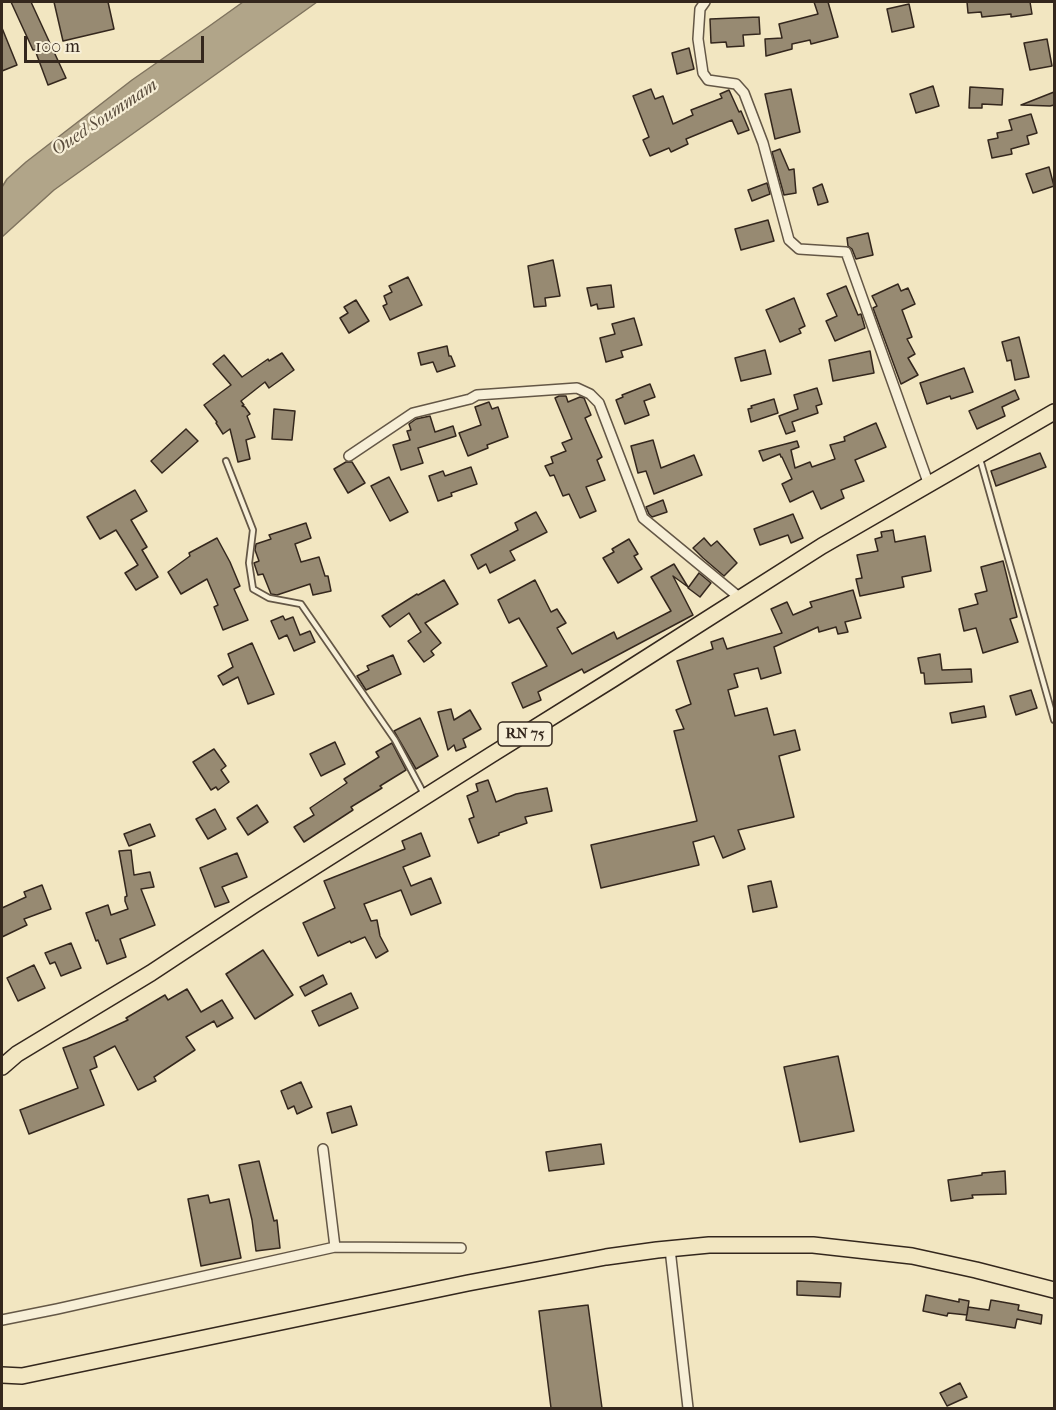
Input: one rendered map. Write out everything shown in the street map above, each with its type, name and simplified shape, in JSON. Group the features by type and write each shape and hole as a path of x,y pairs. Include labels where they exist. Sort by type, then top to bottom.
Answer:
{"main road":[{"name":"RN 75","path":"2,1067 17,1054 151,973 254,904 613,680 822,546 1054,412"},
{"path":"2,1375 22,1377 468,1282 606,1257 709,1245 813,1245 912,1256 1054,1290"}],"street":[{"path":"705,2 700,9 698,39 703,73 708,80 736,84 744,93 763,143 789,240 799,249 846,252 929,485"},
{"path":"349,456 413,413 470,399 477,395 577,388 590,394 599,403 643,518 740,598"},
{"path":"323,1149 335,1247"},
{"path":"2,1320 335,1247 461,1248"},
{"path":"670,1249 687,1408"}],"lane":[{"path":"979,456 1054,720"},
{"path":"226,461 253,530 249,563 253,589 269,598 301,604 395,740 425,796"}],"water":[{"name":"Oued Soummam","path":"243,2 317,2 54,190 2,237 2,187 7,179 132,80"}],"building":[{"path":"11,2 31,2 66,78 48,85 35,50"},
{"path":"54,2 108,2 114,29 63,41"},
{"path":"814,2 828,2 838,37 811,44 810,40 792,44 792,49 766,56 765,39 782,38 779,24 818,14"},
{"path":"967,2 1030,2 1032,14 982,17 981,12 968,13"},
{"path":"909,4 914,27 892,32 887,9"},
{"path":"759,17 760,34 743,35 744,46 727,47 726,42 711,43 710,19"},
{"path":"2,28 17,65 2,71"},
{"path":"1047,39 1052,66 1030,70 1024,43"},
{"path":"689,48 694,69 677,74 672,53"},
{"path":"933,86 939,106 916,113 910,94"},
{"path":"970,87 1003,89 1002,105 982,104 982,108 969,108"},
{"path":"651,89 655,99 663,96 673,124 693,115 691,110 722,98 720,94 729,90 749,130 738,134 732,120 686,139 688,144 671,152 669,148 650,156 643,140 649,137 633,96"},
{"path":"791,89 800,132 775,139 765,94"},
{"path":"1054,92 1054,105 1021,105"},
{"path":"1031,114 1037,133 1027,136 1029,144 1011,149 1012,154 992,158 988,140 998,138 997,133 1012,130 1009,120"},
{"path":"780,149 789,170 794,169 796,193 784,195 772,152"},
{"path":"1049,167 1054,186 1033,193 1026,174"},
{"path":"767,183 770,194 752,201 748,190"},
{"path":"822,184 828,202 818,205 813,188"},
{"path":"768,220 774,241 741,250 735,229"},
{"path":"868,233 873,255 856,259 852,249 848,246 847,238"},
{"path":"553,260 560,296 545,298 546,306 534,307 528,266"},
{"path":"408,277 422,305 390,320 383,306 387,304 384,296 392,292 389,286"},
{"path":"898,284 901,291 908,288 915,304 902,310 912,337 907,339 915,354 908,358 918,375 901,384 873,308 877,306 872,296"},
{"path":"611,285 614,307 598,309 597,304 591,306 587,288"},
{"path":"846,286 858,315 861,314 865,328 835,341 826,321 837,316 827,294"},
{"path":"794,298 805,326 799,329 801,333 780,342 766,310"},
{"path":"356,300 369,321 349,333 340,318 348,313 344,307"},
{"path":"634,318 642,345 621,351 623,357 606,362 600,338 615,334 612,324"},
{"path":"1019,337 1029,377 1015,380 1011,360 1007,361 1002,342"},
{"path":"447,346 449,356 455,366 437,372 433,362 421,365 418,353"},
{"path":"765,350 771,374 741,381 735,358"},
{"path":"870,351 874,373 833,381 829,360"},
{"path":"282,353 294,370 269,388 265,382 241,401 244,405 242,406 250,414 247,416 255,437 246,440 250,459 238,462 230,429 223,434 204,405 231,385 213,364 224,355 242,377 268,359 269,361"},
{"path":"964,368 973,392 951,399 950,396 927,404 920,383"},
{"path":"650,384 655,397 644,401 649,415 625,424 616,400 623,397 622,395"},
{"path":"817,388 822,404 816,406 818,413 792,422 795,431 786,434 779,416 798,409 794,395"},
{"path":"1015,390 1019,399 1002,407 1005,416 977,429 969,411"},
{"path":"566,396 568,402 580,397 584,398 591,415 585,418 602,457 597,460 605,480 586,487 596,511 580,518 569,494 563,496 554,475 550,476 545,466 553,463 551,457 566,451 562,443 572,439 555,398"},
{"path":"774,399 778,413 751,422 748,409 752,408 751,406"},
{"path":"489,402 492,409 498,407 508,437 468,456 459,433 481,425 475,407"},
{"path":"274,409 295,411 292,440 272,439"},
{"path":"430,416 435,432 453,426 456,436 418,448 423,463 401,470 393,445 410,440 407,431 411,430 409,424 416,419"},
{"path":"876,423 886,447 855,460 864,481 841,490 844,498 821,509 813,491 790,502 782,484 792,479 782,457 780,454 763,461 759,451 797,441 799,447 791,450 795,468 810,462 812,467 835,459 830,445 845,441 844,437"},
{"path":"186,429 198,441 162,473 151,461"},
{"path":"653,440 661,468 694,455 702,475 654,494 646,471 638,473 631,446"},
{"path":"1040,453 1046,467 996,486 991,471"},
{"path":"346,462 352,462 365,483 348,493 334,469"},
{"path":"471,467 477,484 451,493 452,496 438,501 429,476 443,471 445,476"},
{"path":"389,477 408,512 390,521 371,486"},
{"path":"135,490 147,511 131,520 147,547 142,550 158,577 136,590 125,573 138,565 116,530 100,539 87,517"},
{"path":"663,500 667,512 652,517 646,507"},
{"path":"536,512 547,532 510,551 515,560 490,573 486,564 478,569 471,555 518,530 515,523"},
{"path":"793,514 803,538 791,543 788,535 760,545 754,529"},
{"path":"306,523 311,538 295,544 301,562 319,557 325,576 328,576 331,591 313,595 310,584 277,595 271,594 263,574 258,575 254,563 259,561 255,550 256,544 271,539 269,535"},
{"path":"893,530 895,542 925,536 931,571 902,577 904,587 860,596 856,579 862,578 857,555 878,551 875,539 882,537 881,532"},
{"path":"217,538 240,586 234,589 248,620 223,630 214,607 218,605 207,579 181,594 168,572 190,556 189,553"},
{"path":"704,538 711,546 717,541 737,563 724,576 693,548"},
{"path":"629,539 638,554 634,556 642,569 618,583 603,558 614,552 612,549"},
{"path":"1003,561 1017,617 1010,619 1018,642 983,653 976,628 964,631 959,609 978,604 975,594 987,591 981,567"},
{"path":"674,564 688,587 673,576 693,615 584,673 582,669 538,692 541,700 523,708 512,683 547,666 519,618 509,623 498,600 535,580 551,612 557,609 566,623 557,628 572,654 614,632 617,639 671,611 651,577"},
{"path":"699,573 711,583 700,597 688,588"},
{"path":"444,580 458,604 425,623 441,643 431,651 434,655 424,662 408,641 421,632 409,613 390,627 382,616"},
{"path":"853,590 861,618 845,622 848,632 838,634 836,627 819,632 818,627 774,647 781,673 761,679 758,668 734,674 738,687 728,690 735,716 767,708 774,735 795,730 800,750 779,756 794,817 738,830 745,849 723,858 714,836 693,842 699,865 601,888 591,845 697,821 674,731 684,729 676,710 691,704 677,661 713,649 711,642 723,638 727,649 782,633 771,609 787,602 793,615 812,607 810,602"},
{"path":"283,616 285,620 293,617 300,635 310,631 315,642 294,651 287,635 279,639 271,621"},
{"path":"252,643 274,694 248,704 238,677 223,685 218,676 233,667 228,654"},
{"path":"940,654 942,670 971,669 972,682 925,684 924,673 921,673 918,658"},
{"path":"393,655 401,674 366,690 357,676 369,670 367,666"},
{"path":"1031,690 1037,708 1016,715 1010,696"},
{"path":"984,706 986,717 952,723 950,713"},
{"path":"451,709 454,720 470,710 481,729 463,739 466,747 456,751 454,745 448,750 438,712"},
{"path":"420,718 438,756 416,769 394,731"},
{"path":"335,742 345,764 321,776 310,754"},
{"path":"392,743 406,770 351,807 353,810 304,842 294,827 314,815 310,808 347,783 344,779 379,757 376,752"},
{"path":"214,749 226,766 221,770 229,782 218,790 216,787 211,790 193,762"},
{"path":"488,780 496,802 516,794 547,788 552,811 525,817 527,823 478,843 469,819 474,817 467,796 478,791 476,784"},
{"path":"257,805 268,822 248,835 237,818"},
{"path":"215,809 226,829 208,839 196,819"},
{"path":"150,824 155,836 129,846 124,834"},
{"path":"421,833 430,856 403,867 411,886 431,878 441,903 411,915 401,890 364,904 371,921 377,920 380,936 388,951 376,958 365,937 351,943 350,941 318,956 303,923 335,908 324,881 405,849 402,841"},
{"path":"131,850 134,875 150,872 154,887 141,889 155,925 120,939 126,957 107,964 86,913 108,905 111,915 128,909 119,851"},
{"path":"237,853 247,877 222,887 229,902 215,907 200,868"},
{"path":"771,881 777,907 753,912 748,886"},
{"path":"42,885 51,909 24,919 27,925 2,937 2,908 26,897 24,892"},
{"path":"71,943 81,968 61,976 55,962 50,964 45,953"},
{"path":"263,950 293,995 255,1019 226,974"},
{"path":"34,965 45,988 18,1001 7,978"},
{"path":"323,975 327,984 305,996 300,987"},
{"path":"187,989 201,1012 222,1000 233,1018 217,1027 214,1021 186,1037 195,1050 154,1077 156,1081 138,1090 115,1046 94,1057 97,1067 90,1070 104,1105 29,1134 20,1110 78,1088 63,1048 128,1020 126,1018 165,995 168,1000"},
{"path":"351,993 358,1008 319,1026 312,1011"},
{"path":"838,1056 854,1131 800,1142 784,1067"},
{"path":"301,1082 312,1107 297,1114 294,1106 288,1109 281,1091"},
{"path":"351,1106 357,1125 332,1133 327,1113"},
{"path":"601,1144 604,1164 549,1171 546,1152"},
{"path":"259,1161 274,1221 277,1220 280,1248 256,1251 252,1220 239,1165"},
{"path":"1005,1171 1006,1194 972,1195 973,1198 951,1201 948,1180"},
{"path":"208,1195 210,1203 229,1199 241,1258 201,1266 188,1199"},
{"path":"797,1281 841,1283 840,1297 797,1295"},
{"path":"926,1295 959,1302 959,1299 969,1301 967,1315 948,1313 947,1316 923,1311"},
{"path":"991,1300 1019,1305 1018,1310 1042,1315 1041,1324 1017,1319 1015,1328 966,1320 968,1307 989,1310"},
{"path":"588,1305 602,1408 551,1408 539,1311"},
{"path":"960,1383 967,1397 947,1406 940,1393"}]}
